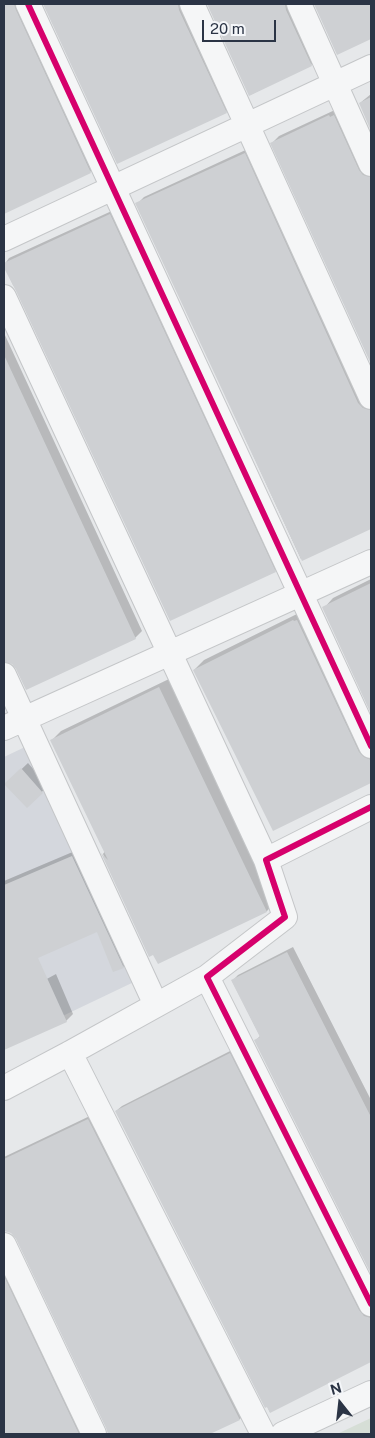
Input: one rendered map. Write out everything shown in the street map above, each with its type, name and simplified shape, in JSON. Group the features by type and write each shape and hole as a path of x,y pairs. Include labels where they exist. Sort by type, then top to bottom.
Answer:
{"street":[{"path":"28,4 371,746"},
{"path":"192,4 371,397"},
{"path":"299,4 371,164"},
{"path":"4,240 371,67"},
{"path":"4,297 266,860 284,917 207,976 4,1088"},
{"path":"14,724 371,562"},
{"path":"4,675 14,724 156,1005"},
{"path":"266,860 371,807"},
{"path":"207,976 371,1304"},
{"path":"70,1053 263,1434"},
{"path":"4,1244 94,1434"},
{"path":"283,1434 371,1393"}],"shaded area":[{"path":"25,747 136,981 4,1044 4,757"},
{"path":"371,1418 371,1434 337,1434"}],"building":[{"path":"4,4 14,4 91,173 4,214"},
{"path":"43,4 178,4 179,10 227,113 117,164"},
{"path":"207,4 285,4 312,66 249,96"},
{"path":"314,4 371,4 371,39 337,55"},
{"path":"371,97 371,131 359,103"},
{"path":"329,115 330,117 334,115 359,170 363,175 371,177 371,364 270,143"},
{"path":"245,153 358,403 363,408 371,410 371,529 302,561 135,203"},
{"path":"110,214 276,572 170,621 4,268 4,263"},
{"path":"4,355 136,639 26,690 16,669 12,664 4,662"},
{"path":"371,583 371,714 322,607"},
{"path":"293,620 297,620 359,752 371,760 371,783 273,831 193,670"},
{"path":"159,687 267,912 158,964 153,955 149,957 101,853 108,860 50,740"},
{"path":"21,768 43,793 27,808 4,784"},
{"path":"72,856 124,968 113,972 97,932 38,958 67,1022 4,1050 4,885"},
{"path":"287,952 371,1117 371,1274 254,1040 260,1037 231,980"},
{"path":"230,1053 359,1310 364,1316 371,1318 371,1362 270,1413 267,1407 265,1408 115,1111"},
{"path":"88,1119 240,1420 210,1434 108,1434 16,1239 11,1233 4,1231 4,1159"},
{"path":"4,1276 79,1434 4,1434"}],"cycle path":[{"path":"28,4 371,746"},
{"path":"371,807 266,860 285,917 207,977 371,1304"}]}
